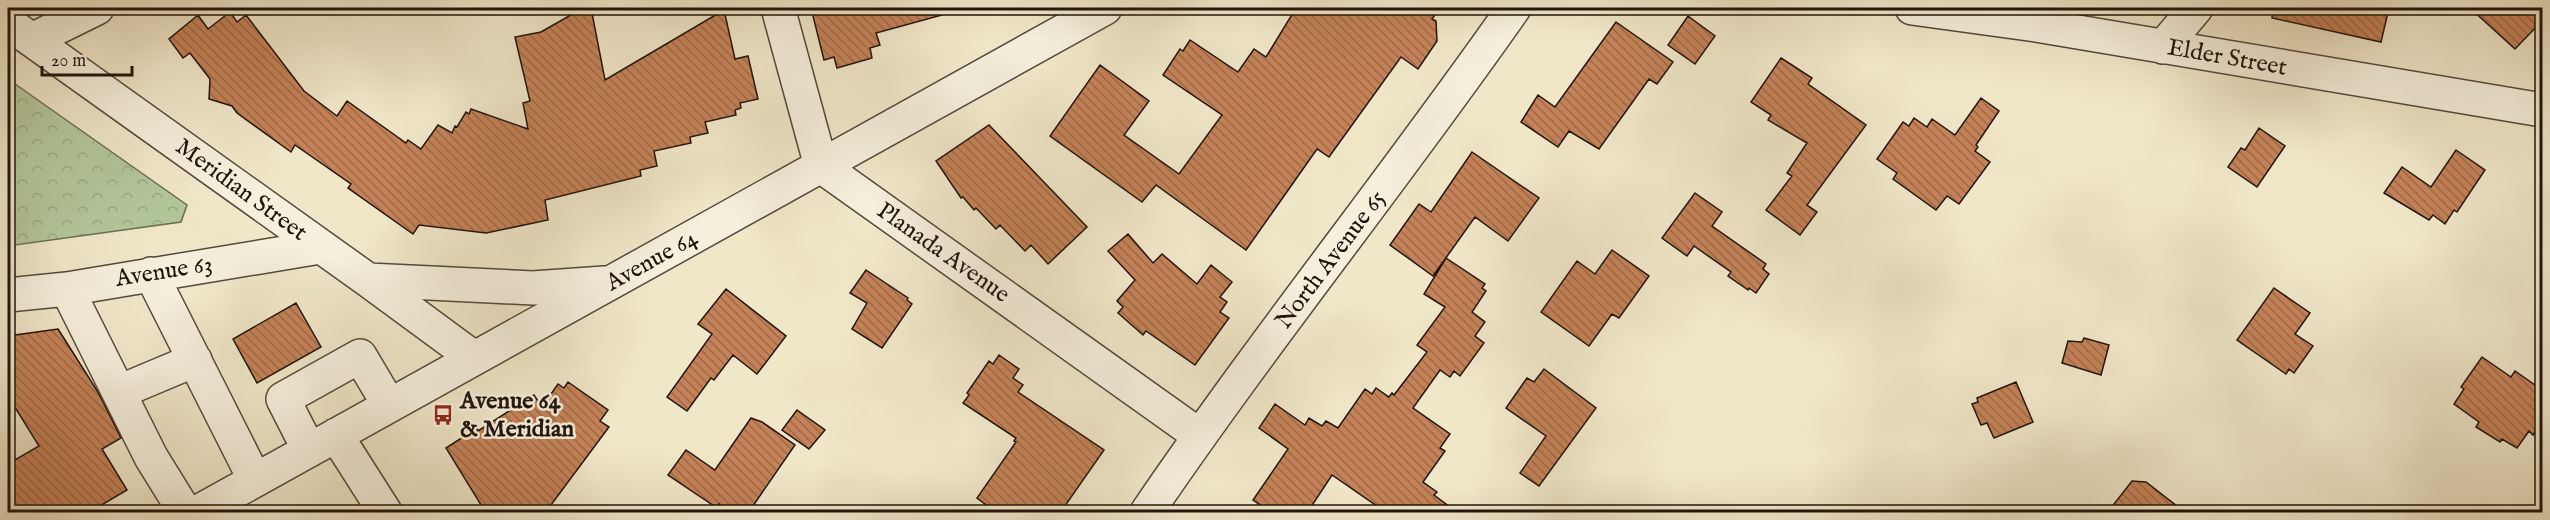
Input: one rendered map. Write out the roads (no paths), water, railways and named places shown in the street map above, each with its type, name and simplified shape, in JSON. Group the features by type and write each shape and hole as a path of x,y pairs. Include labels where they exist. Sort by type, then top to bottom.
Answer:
{"street":[{"path":"20,32 97,8"},
{"path":"778,8 821,166"},
{"name":"Avenue 64","path":"198,513 1105,8"},
{"name":"North Avenue 65","path":"1147,513 1200,436 1443,109 1514,8"},
{"name":"Elder Street","path":"1911,8 2036,25 2542,110"},
{"path":"2163,47 2196,8"},
{"name":"Meridian Street","path":"20,32 369,280 474,358"},
{"name":"Planada Avenue","path":"821,166 1200,436"},
{"name":"Avenue 63","path":"8,295 67,289 320,247"},
{"path":"151,274 255,480"},
{"path":"369,280 533,288 615,282"},
{"path":"67,289 151,457 185,513"},
{"path":"385,513 283,399 360,356 389,405"},
{"path":"119,392 195,360"}],"place":[{"name":"Avenue 64 & Meridian","path":"443,415"}]}
